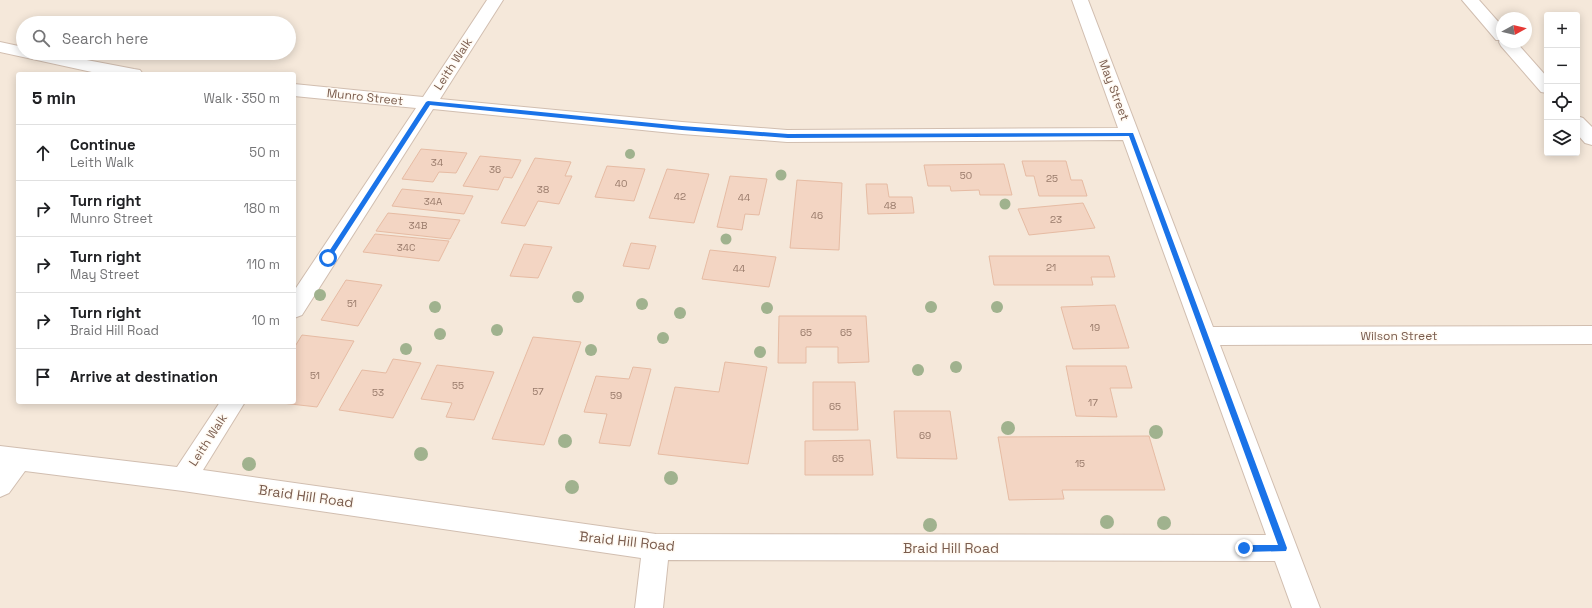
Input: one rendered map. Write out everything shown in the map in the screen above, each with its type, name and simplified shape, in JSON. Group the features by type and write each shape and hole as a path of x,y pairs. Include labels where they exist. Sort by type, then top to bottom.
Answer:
{"street":[{"name":"Leith Walk","path":"296,306 495,0"},
{"name":"May Street","path":"1080,0 1306,608"},
{"path":"1470,0 1496,29"},
{"path":"0,47 16,50"},
{"path":"1512,48 1544,85"},
{"path":"58,60 122,72"},
{"name":"Munro Street","path":"296,90 682,128 788,136 1131,134"},
{"path":"1580,125 1592,139"},
{"name":"Wilson Street","path":"1206,336 1592,335"},
{"name":"Leith Walk","path":"183,479 232,404"},
{"path":"0,485 10,458"},
{"name":"Braid Hill Road","path":"10,458 183,479 656,547 1284,548"},
{"path":"649,608 656,547"}],"shaded area":[{"path":"0,0 1592,0 1592,608 0,608"}],"building":[{"path":"421,149 467,153 456,173 439,172 433,182 402,179"},
{"path":"480,156 521,160 512,178 504,177 498,190 463,186"},
{"path":"535,158 571,162 565,176 572,176 559,204 538,201 525,226 501,223"},
{"path":"1022,161 1066,161 1071,180 1082,180 1087,196 1039,196 1034,176 1026,176"},
{"path":"1004,164 1012,195 980,195 979,190 951,191 950,186 928,186 924,165"},
{"path":"607,166 645,169 634,201 595,197"},
{"path":"667,169 709,174 694,223 649,218"},
{"path":"730,176 767,179 759,215 745,214 742,230 717,227"},
{"path":"797,180 842,183 839,250 790,248"},
{"path":"866,184 887,184 889,197 912,197 914,213 868,214"},
{"path":"402,189 473,196 464,214 392,206"},
{"path":"1083,203 1095,228 1029,235 1018,209"},
{"path":"388,213 460,220 450,239 376,231"},
{"path":"375,234 449,241 439,261 363,252"},
{"path":"631,243 656,246 649,269 623,266"},
{"path":"524,244 552,247 538,278 510,276"},
{"path":"710,250 776,257 769,287 702,279"},
{"path":"989,256 1109,256 1115,277 1091,277 1093,285 994,285"},
{"path":"346,280 382,285 358,326 321,320"},
{"path":"1115,305 1129,348 1073,349 1061,307"},
{"path":"779,316 866,316 869,362 838,363 838,347 806,347 806,363 778,363"},
{"path":"302,335 354,341 317,407 291,404 296,404 296,345"},
{"path":"533,337 581,342 544,445 492,439"},
{"path":"393,359 421,363 393,418 339,410 362,370 386,373"},
{"path":"725,362 767,367 748,464 658,454 675,387 719,392"},
{"path":"437,365 494,372 474,420 446,417 452,403 421,399"},
{"path":"1066,366 1126,366 1132,388 1110,388 1117,417 1076,416"},
{"path":"633,367 651,369 630,446 599,443 607,414 584,412 596,376 629,379"},
{"path":"813,382 855,382 858,430 813,430"},
{"path":"894,411 950,411 957,459 897,458"},
{"path":"1149,436 1165,490 1062,490 1064,499 1009,500 998,437"},
{"path":"870,440 873,475 805,475 805,441"}],"route":[{"path":"328,258 428,103 682,128 788,136 1131,134 1284,548 1244,548"}]}
